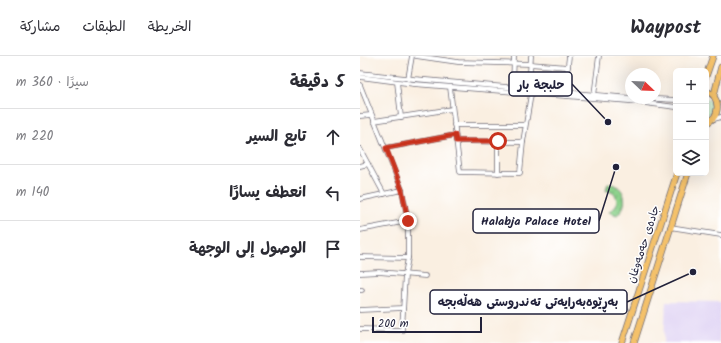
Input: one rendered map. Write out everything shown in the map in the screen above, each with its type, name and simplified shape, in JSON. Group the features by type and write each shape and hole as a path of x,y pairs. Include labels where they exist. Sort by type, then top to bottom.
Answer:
{"main road":[{"path":"709,68 713,56"},
{"path":"709,123 714,119 718,112 719,107 717,98 721,68"},
{"name":"جادەی حەمەوغان","path":"622,343 676,176"},
{"name":"جادەی حەمەوغان","path":"634,343 687,176"}],"street":[{"path":"408,79 412,56"},
{"path":"416,56 458,62 514,63 568,67"},
{"path":"512,87 514,56"},
{"path":"529,88 531,56"},
{"path":"565,91 569,56"},
{"path":"596,97 598,56"},
{"path":"360,73 371,77 396,82 450,87 529,88 565,91 596,97"},
{"path":"360,77 408,79 492,88 531,94 625,99"},
{"path":"396,82 401,117"},
{"path":"360,85 402,190 408,221 408,258 405,274 402,330 360,329"},
{"path":"450,87 460,172 520,173 525,125 531,94"},
{"path":"661,99 673,100"},
{"path":"659,104 673,106"},
{"path":"374,121 452,109"},
{"path":"360,116 371,115"},
{"path":"714,119 721,116"},
{"path":"454,125 525,125"},
{"path":"386,148 455,135"},
{"path":"456,141 523,142"},
{"path":"498,141 498,173"},
{"path":"360,149 384,194"},
{"path":"360,166 368,164"},
{"path":"360,199 402,190"},
{"path":"360,230 408,221"},
{"path":"670,227 721,235"},
{"path":"360,258 408,258"},
{"path":"360,273 379,272 425,276"},
{"path":"360,310 403,308"}],"shaded area":[{"path":"666,301 721,302 719,343 664,343"}],"green space":[{"path":"709,100 713,107 709,114"},
{"path":"608,183 614,184 618,187 624,195 624,206 617,215 609,212 616,206 617,200 616,195 612,191 606,190"}],"place":[{"name":"حلبجة بار","path":"608,122"},
{"name":"Halabja Palace Hotel","path":"616,167"},
{"name":"بەڕێوەبەرایەتی تەندروستی هەڵەبجە","path":"693,272"}],"route":[{"path":"408,221 402,190 386,148 455,135 456,141 498,141"}]}
